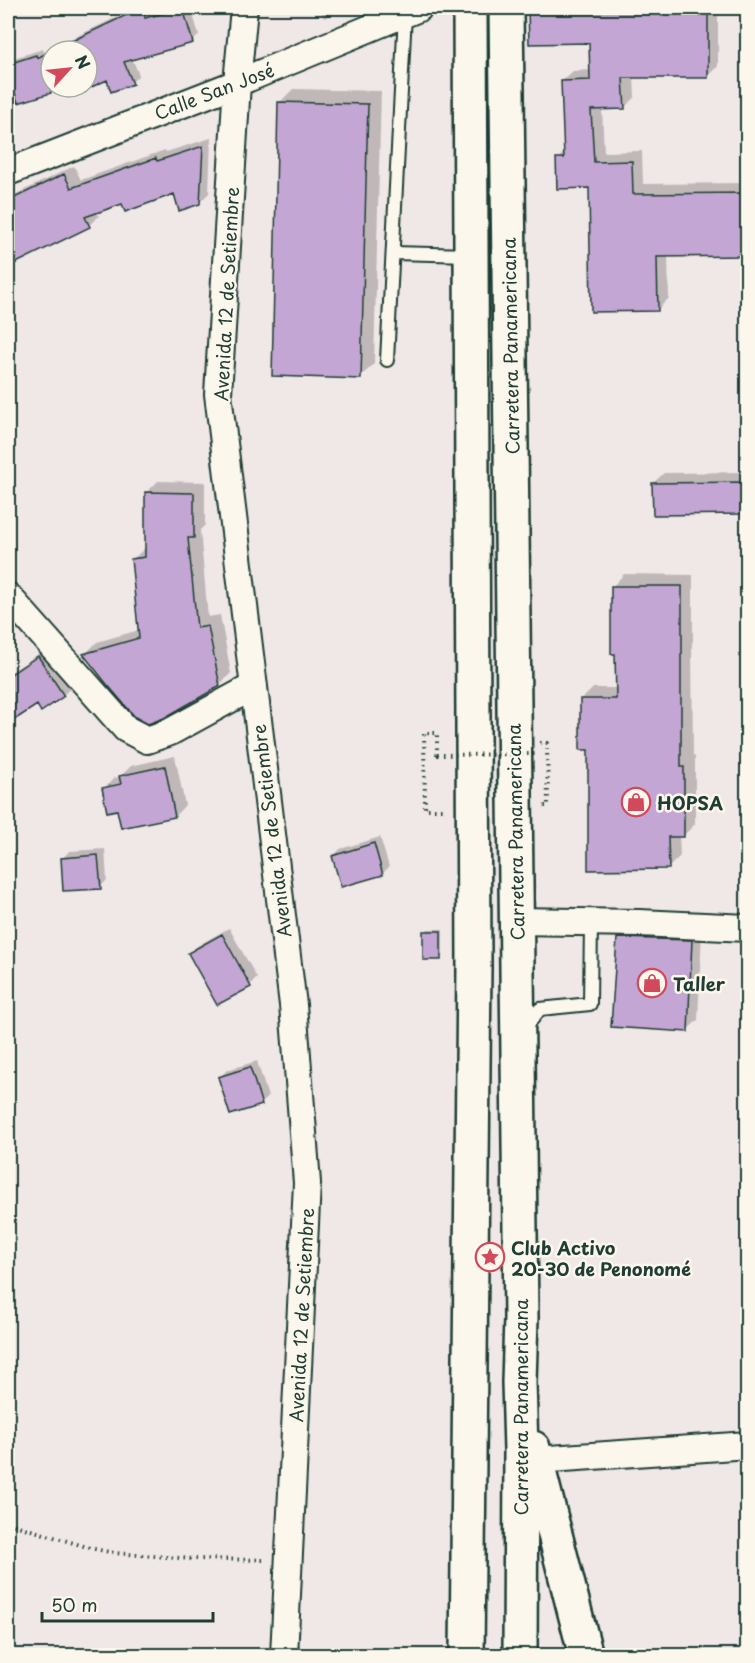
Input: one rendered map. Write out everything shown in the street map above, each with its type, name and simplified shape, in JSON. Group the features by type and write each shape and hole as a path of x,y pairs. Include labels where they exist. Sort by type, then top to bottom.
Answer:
{"highway":[{"name":"Carretera Panamericana","path":"506,8 521,1318 519,1382 520,1656"},
{"name":"Carretera Panamericana","path":"467,1656 474,967 471,255 473,15"},
{"path":"474,967 493,933 503,924 516,921"},
{"path":"519,1382 536,1460 586,1656"}],"street":[{"name":"Avenida 12 de Setiembre","path":"244,8 237,83 219,394 293,1005 307,1183 284,1656"},
{"name":"Calle San José","path":"8,172 237,83 412,10"},
{"path":"12,609 126,729 147,740 170,732 254,686"},
{"path":"516,921 747,928"},
{"path":"536,1460 747,1444"}],"lane":[{"path":"387,360 412,10"},
{"path":"393,253 471,255"},
{"path":"517,1039 540,1009 590,1004 591,922"}],"path":[{"path":"425,809 424,733 437,733 437,755 538,754 538,743 547,743 548,806"},
{"path":"8,1523 114,1553 193,1559 289,1561"}],"building":[{"path":"141,8 144,8 145,18 183,8 193,43 124,62 133,84 111,92 107,80 99,84 99,39 76,39"},
{"path":"528,8 708,8 708,78 623,78 625,109 591,110 594,162 632,161 633,194 747,193 747,256 657,257 658,311 591,312 589,188 557,189 556,158 564,158 561,81 590,80 589,43 529,44"},
{"path":"36,55 37,58 39,57 39,97 18,103 8,64"},
{"path":"278,102 368,104 361,379 272,376"},
{"path":"203,146 200,204 179,211 174,194 125,212 122,204 85,217 90,227 8,267 8,201 64,174 71,188 156,158 157,161"},
{"path":"747,482 747,514 653,515 652,483"},
{"path":"145,492 194,493 194,538 188,538 197,628 208,626 220,686 164,718 148,724 135,717 83,654 139,638 131,559 145,557"},
{"path":"611,586 682,586 681,767 684,767 684,837 668,837 669,869 588,870 588,750 580,750 580,699 616,699 615,654 611,654"},
{"path":"38,656 64,696 41,712 37,705 8,724 8,676"},
{"path":"165,766 175,817 121,828 117,810 107,812 102,788 121,784 119,776"},
{"path":"374,843 383,875 341,887 332,856"},
{"path":"98,855 101,889 63,891 61,858"},
{"path":"423,931 441,931 441,960 423,960"},
{"path":"222,934 251,987 217,1005 188,953"},
{"name":"Taller","path":"617,938 692,940 688,1032 611,1027"},
{"path":"250,1067 262,1105 230,1115 218,1077"}],"place":[{"name":"HOPSA","path":"636,802"},
{"name":"Taller","path":"652,983"},
{"name":"Club Activo 20-30 de Penonomé","path":"490,1257"}]}
